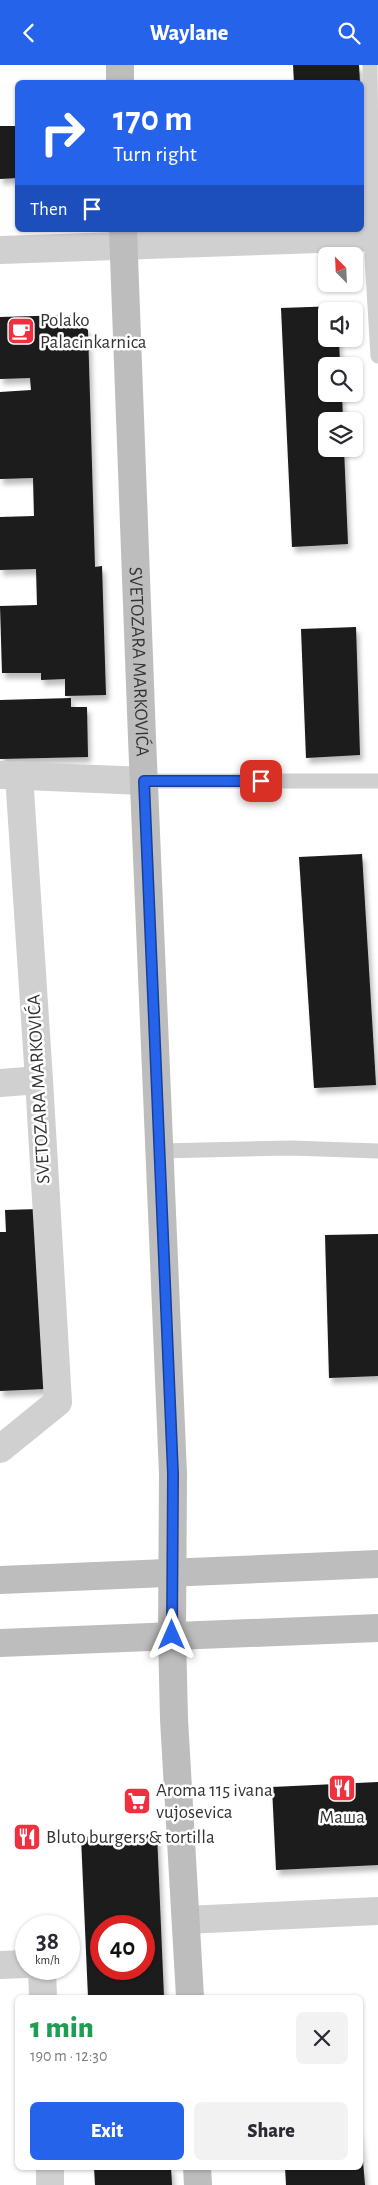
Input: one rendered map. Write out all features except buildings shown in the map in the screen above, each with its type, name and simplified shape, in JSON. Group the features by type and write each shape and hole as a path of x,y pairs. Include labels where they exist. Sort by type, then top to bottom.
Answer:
{"street":[{"path":"120,65 120,80"},
{"path":"0,250 123,238 375,237"},
{"name":"SVETOZARA MARKOVIĆA","path":"123,238 173,1474 172,1635 174,1719 190,1995"},
{"path":"9,775 144,781"},
{"name":"SVETOZARA MARKOVIĆA","path":"0,1449 58,1402 39,1080 9,775"},
{"path":"0,1083 39,1080"},
{"path":"0,1580 172,1571 378,1564"},
{"path":"0,1643 378,1628"},
{"path":"186,1920 378,1911"},
{"path":"0,1965 15,1964"},
{"path":"42,1980 43,1995"},
{"path":"50,2170 50,2185"},
{"path":"197,2170 198,2185"}],"lane":[{"path":"370,65 378,356"},
{"path":"144,781 378,781"},
{"path":"161,1151 291,1148 378,1151"}],"place":[{"name":"Polako Palacinkarnica","path":"21,331"},
{"name":"Маша","path":"342,1788"},
{"name":"Aroma 115 ivana vujosevica","path":"137,1801"},
{"name":"Bluto burgers & tortilla","path":"27,1837"}],"route":[{"path":"172,1635 173,1474 161,1151 144,781 261,781"}]}
